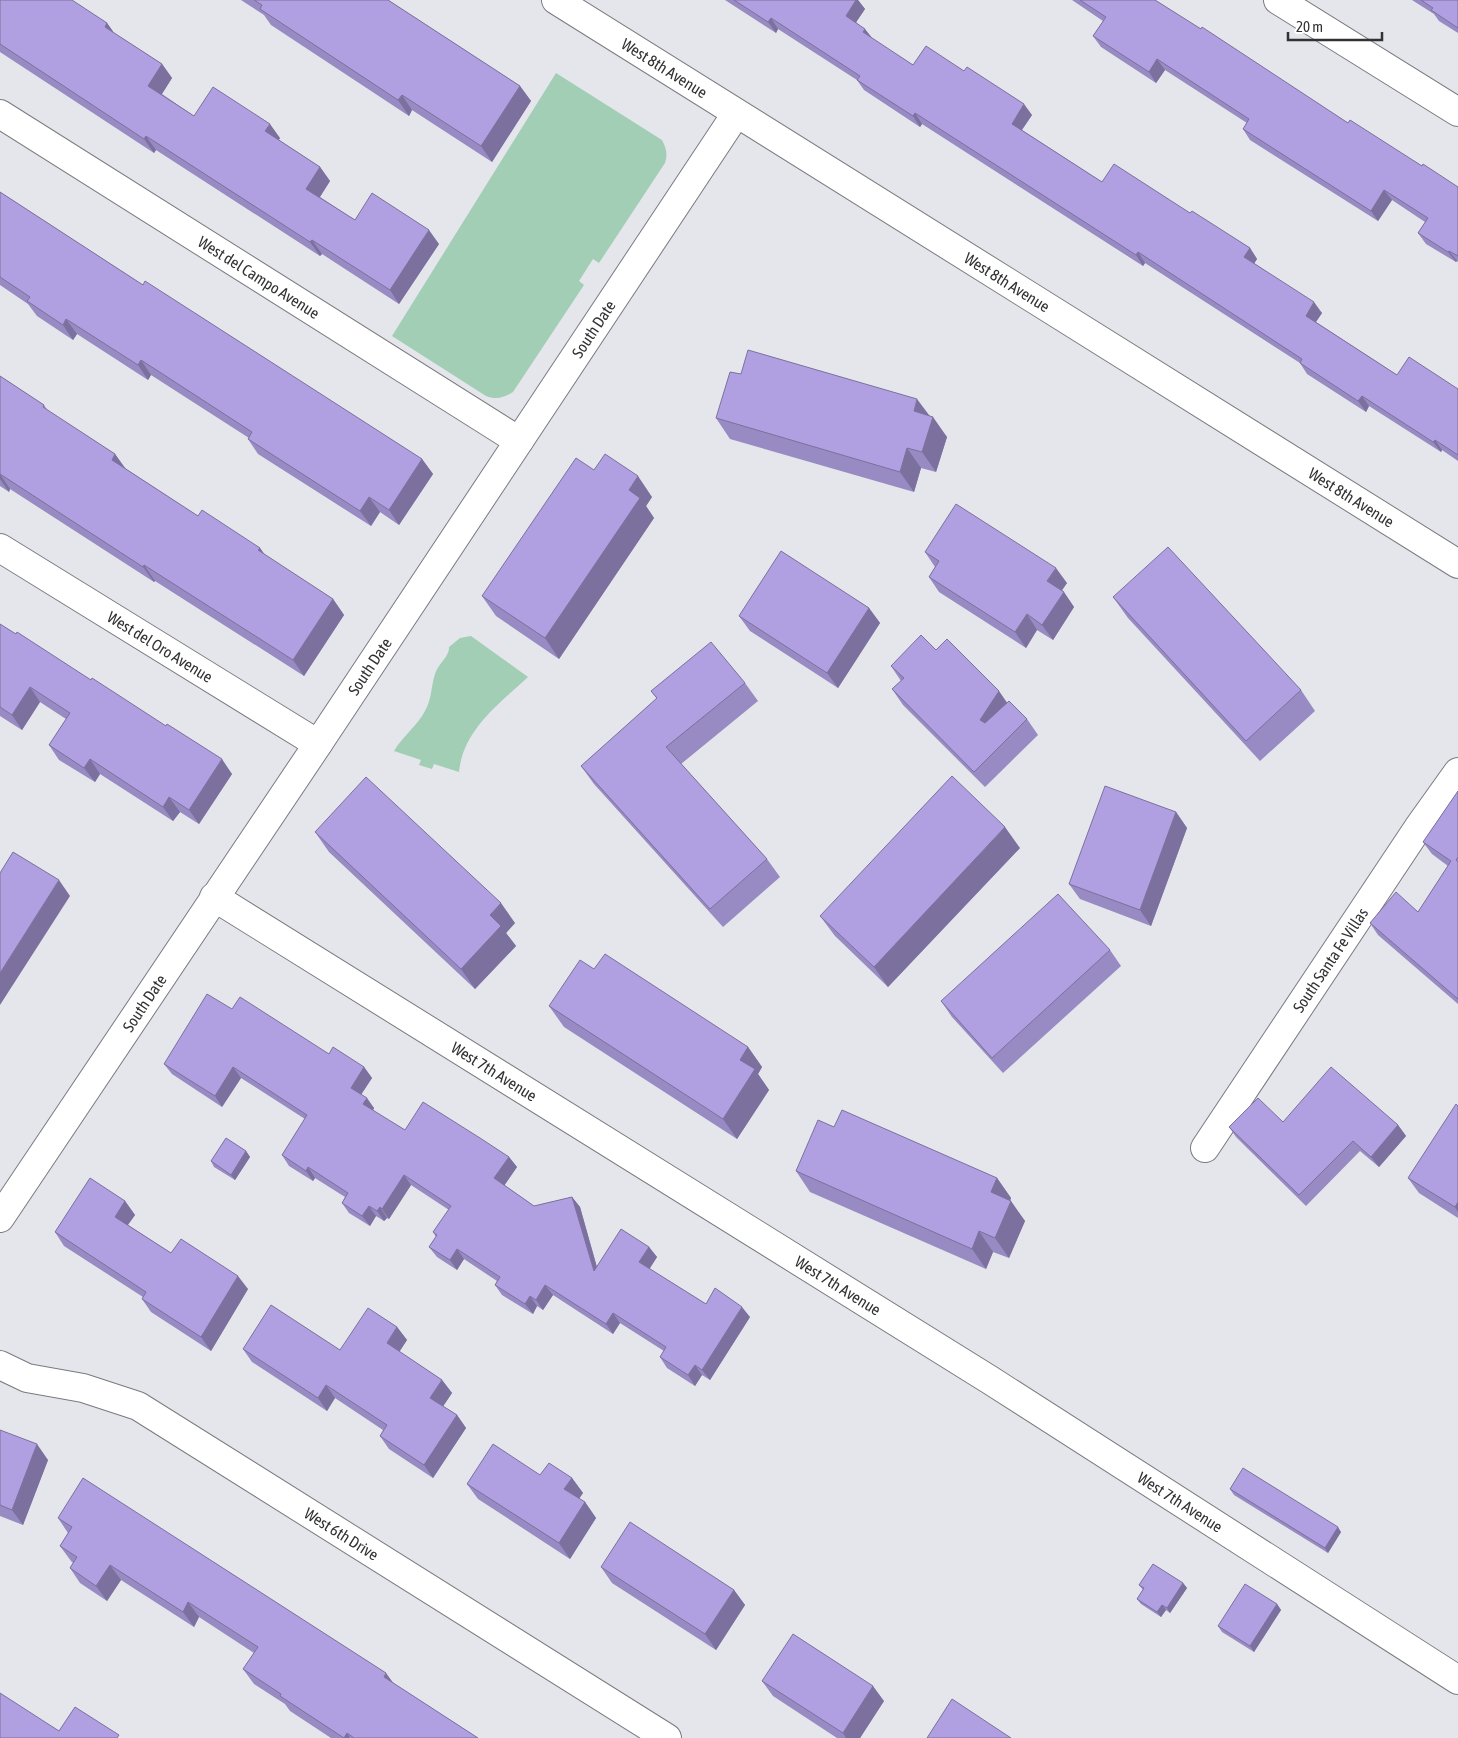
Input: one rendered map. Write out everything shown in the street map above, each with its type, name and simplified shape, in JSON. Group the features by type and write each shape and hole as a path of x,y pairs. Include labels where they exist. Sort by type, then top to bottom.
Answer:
{"street":[{"name":"West 8th Avenue","path":"556,0 1458,564"},
{"path":"1278,0 1458,112"},
{"name":"West del Campo Avenue","path":"0,114 519,441"},
{"name":"South Date","path":"0,1218 318,744 736,114"},
{"name":"West del Oro Avenue","path":"0,548 318,744"},
{"name":"South Santa Fe Villas","path":"1205,1148 1412,836 1458,772"},
{"name":"West 7th Avenue","path":"214,897 981,1375 1458,1680"},
{"name":"West 6th Drive","path":"0,1365 27,1378 83,1388 138,1406 668,1738"}],"green space":[{"path":"556,73 662,140 666,151 666,160 599,263 593,259 579,281 584,285 513,392 500,398 493,398 486,396 392,336"},
{"path":"471,636 528,677 494,708 475,731 467,743 459,772 434,764 432,769 419,765 421,760 394,751 425,711 429,702 435,674 448,654 449,647 460,638"}],"building":[{"path":"0,0 72,0 107,23 105,27 162,64 148,86 194,116 213,87 270,124 265,131 320,167 306,189 355,220 372,193 429,230 390,290 312,240 310,242 146,136 144,139 0,44"},
{"path":"254,0 388,0 520,86 481,146 402,95 398,100 260,9 262,5"},
{"path":"734,0 856,0 846,16 865,29 863,32 913,65 926,46 964,71 967,67 1024,104 1012,124 1102,182 1114,164 1190,213 1192,211 1250,248 1244,257 1314,302 1306,316 1397,375 1409,357 1458,389 1458,455 1435,440 1433,442 1362,396 1358,401 1300,363 1302,359 1138,252 1136,255 915,113 913,116 857,80 860,76 771,18 768,22"},
{"path":"1080,0 1155,0 1201,29 1202,27 1348,123 1350,120 1458,187 1458,256 1448,252 1418,233 1428,218 1384,190 1371,211 1243,129 1249,119 1157,59 1149,72 1093,36 1106,17"},
{"path":"1421,0 1458,0 1458,28 1431,10 1433,8"},
{"path":"0,192 143,285 145,281 422,459 389,510 369,497 360,511 248,439 252,432 141,360 138,365 66,319 63,325 27,301 30,297 0,277"},
{"path":"748,350 917,399 914,411 933,417 922,452 907,448 900,472 716,418 730,372 741,374"},
{"path":"0,376 44,405 43,407 115,454 112,460 198,516 202,510 260,548 258,550 333,599 293,660 144,565 143,567 0,474"},
{"path":"605,454 638,476 629,490 640,498 545,638 482,596 576,458 594,470"},
{"path":"956,504 1056,568 1047,581 1064,592 1042,625 1027,614 1015,632 929,577 939,561 925,552"},
{"path":"1168,547 1301,690 1246,741 1113,597"},
{"path":"781,551 869,608 827,673 739,616"},
{"path":"0,624 16,634 17,632 91,680 92,678 166,726 167,724 222,759 189,810 169,797 163,807 90,759 84,768 49,745 70,713 30,687 12,715 0,707"},
{"path":"921,635 936,650 947,639 999,691 980,720 985,723 1009,701 1027,719 974,772 892,689 904,678 891,666"},
{"path":"711,642 745,683 666,747 767,859 710,909 581,766 657,698 651,691"},
{"path":"952,776 1005,827 874,967 820,916"},
{"path":"366,777 501,903 490,915 501,926 461,969 315,832"},
{"path":"1105,786 1176,812 1140,910 1069,884"},
{"path":"1458,791 1458,857 1456,860 1458,862 1458,999 1370,923 1396,892 1418,912 1451,861 1423,842"},
{"path":"13,852 59,880 0,973 0,873"},
{"path":"1058,894 1110,950 992,1058 941,1001"},
{"path":"605,954 748,1047 740,1060 755,1069 723,1119 549,1006 580,960 594,969"},
{"path":"207,994 232,1009 240,997 329,1054 333,1047 364,1067 351,1088 367,1098 363,1104 405,1130 423,1102 480,1138 509,1157 494,1178 534,1206 572,1197 594,1271 621,1229 649,1247 639,1262 706,1304 715,1288 742,1307 702,1370 695,1365 688,1375 660,1357 666,1347 613,1313 606,1324 545,1285 536,1300 530,1296 525,1304 495,1285 500,1277 457,1249 450,1260 429,1247 437,1235 433,1232 451,1206 404,1175 382,1209 380,1207 377,1211 369,1206 362,1216 342,1203 348,1193 308,1167 306,1171 282,1155 307,1115 233,1067 215,1096 164,1064"},
{"path":"1331,1067 1398,1125 1371,1157 1353,1141 1299,1195 1229,1127 1258,1098 1283,1122"},
{"path":"1456,1104 1458,1106 1458,1202 1455,1207 1408,1178"},
{"path":"842,1110 997,1178 991,1192 1011,1201 995,1238 979,1231 972,1249 796,1171 818,1120 834,1127"},
{"path":"226,1138 246,1151 231,1175 211,1161"},
{"path":"90,1178 125,1201 115,1217 171,1253 181,1239 238,1276 201,1337 142,1299 146,1292 55,1232"},
{"path":"271,1305 340,1350 368,1308 397,1327 387,1343 442,1380 430,1398 457,1415 424,1465 380,1436 387,1425 326,1385 318,1398 243,1349"},
{"path":"0,1430 37,1444 12,1510 0,1505"},
{"path":"493,1444 540,1475 549,1463 572,1478 564,1489 585,1502 559,1543 467,1484"},
{"path":"1243,1468 1338,1527 1325,1548 1230,1489"},
{"path":"83,1478 386,1673 384,1677 478,1738 354,1738 347,1733 344,1738 243,1669 258,1647 188,1602 183,1612 110,1565 96,1586 70,1568 77,1557 60,1546 72,1527 58,1518"},
{"path":"630,1522 734,1590 705,1634 601,1567"},
{"path":"1153,1564 1183,1583 1167,1608 1162,1605 1157,1612 1137,1599 1144,1588 1139,1585"},
{"path":"1245,1584 1277,1604 1250,1646 1218,1626"},
{"path":"793,1634 873,1686 843,1733 762,1681"},
{"path":"0,1693 59,1731 75,1707 119,1735 117,1738 0,1738"},
{"path":"952,1699 1011,1738 927,1738"}]}
